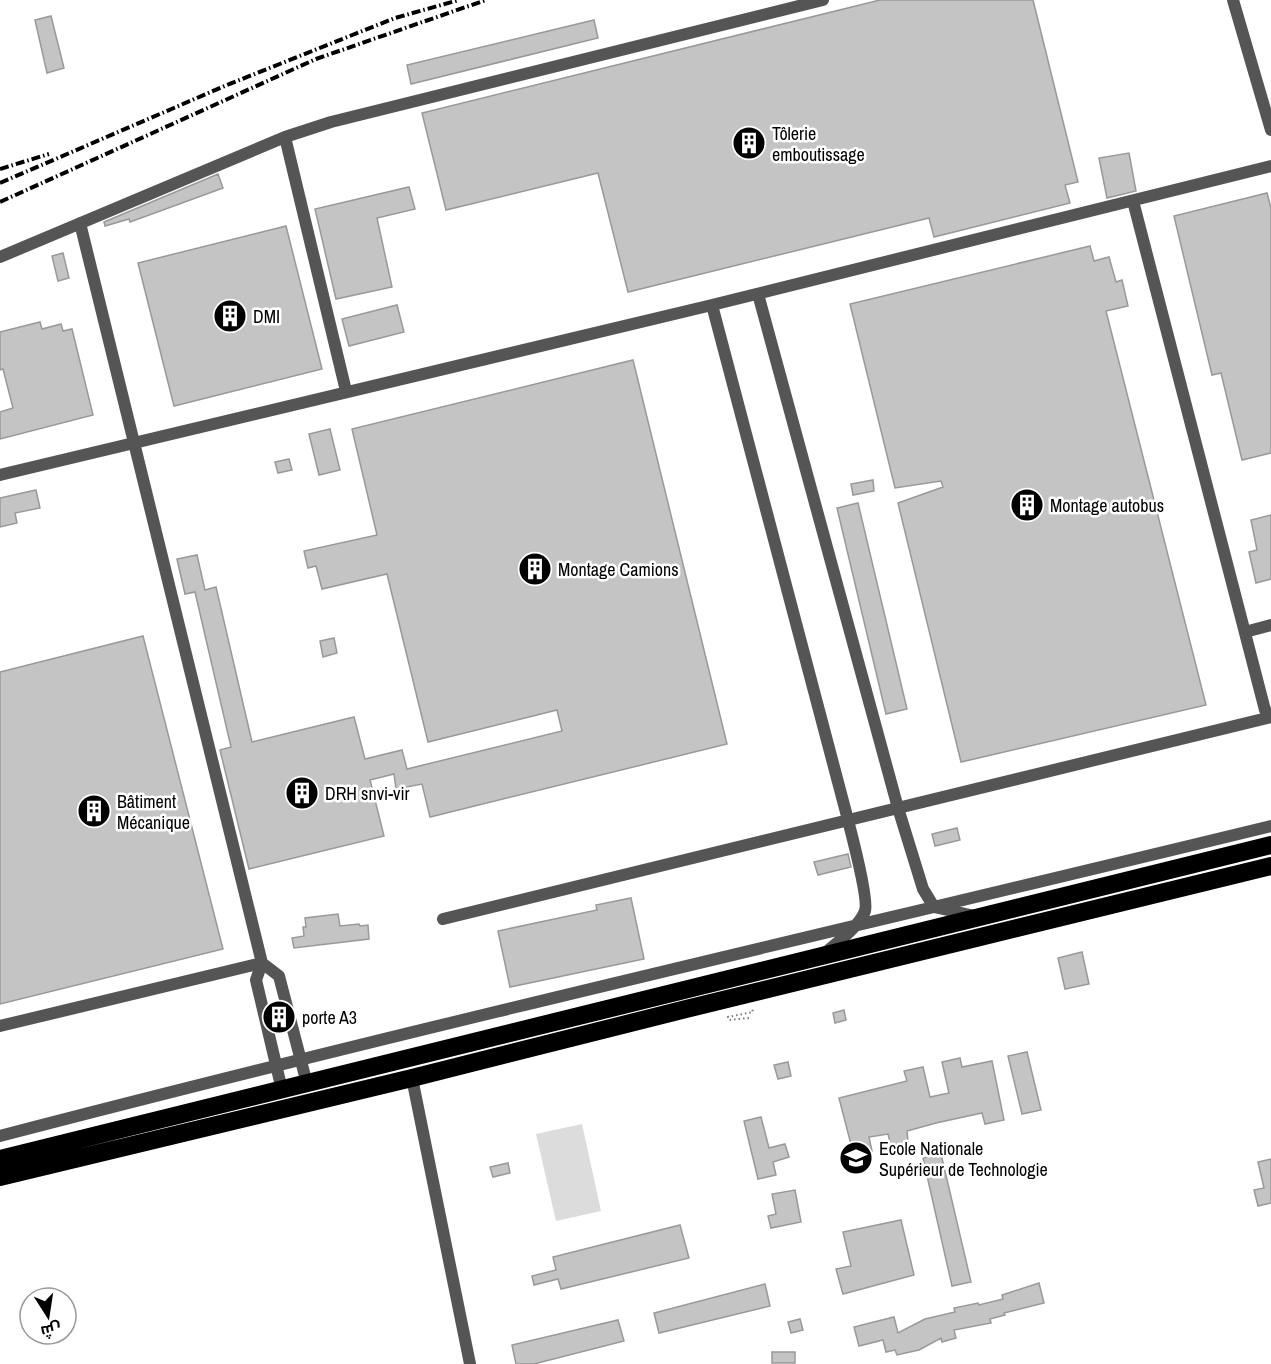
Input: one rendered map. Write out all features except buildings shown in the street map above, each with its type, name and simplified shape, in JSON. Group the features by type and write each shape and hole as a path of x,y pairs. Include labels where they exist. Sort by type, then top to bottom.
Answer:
{"highway":[{"path":"0,1159 1271,845"},
{"path":"0,1177 1271,866"}],"street":[{"path":"0,257 285,137 332,122 823,0"},
{"path":"1235,6 1271,130"},
{"path":"285,137 346,391"},
{"path":"0,474 758,294 1271,166"},
{"path":"1133,201 1265,710 1271,716"},
{"path":"80,223 262,963 255,980 282,1090"},
{"path":"758,294 898,808 923,890 934,907 982,917"},
{"path":"712,305 865,890 865,910 855,925 819,958"},
{"path":"1245,632 1271,625"},
{"path":"443,919 1271,716"},
{"path":"0,1136 276,1066 1271,826"},
{"path":"0,1026 262,963"},
{"path":"262,963 279,976 307,1084"},
{"path":"412,1078 470,1364"}],"path":[{"path":"749,1018 729,1020 728,1017 753,1012"}],"shaded area":[{"path":"582,1124 601,1211 556,1221 536,1134"}],"railway":[{"path":"0,183 227,85 395,18 459,0"},
{"path":"0,202 316,59 486,0"},
{"path":"0,169 49,154"}],"place":[{"name":"Tôlerie emboutissage","path":"749,143"},
{"name":"DMI","path":"230,316"},
{"name":"Montage autobus","path":"1027,505"},
{"name":"Montage Camions","path":"535,569"},
{"name":"DRH snvi-vir","path":"302,793"},
{"name":"Bâtiment Mécanique","path":"94,811"},
{"name":"porte A3","path":"279,1017"},
{"name":"Ecole Nationale Supérieur de Technologie","path":"856,1158"}]}
